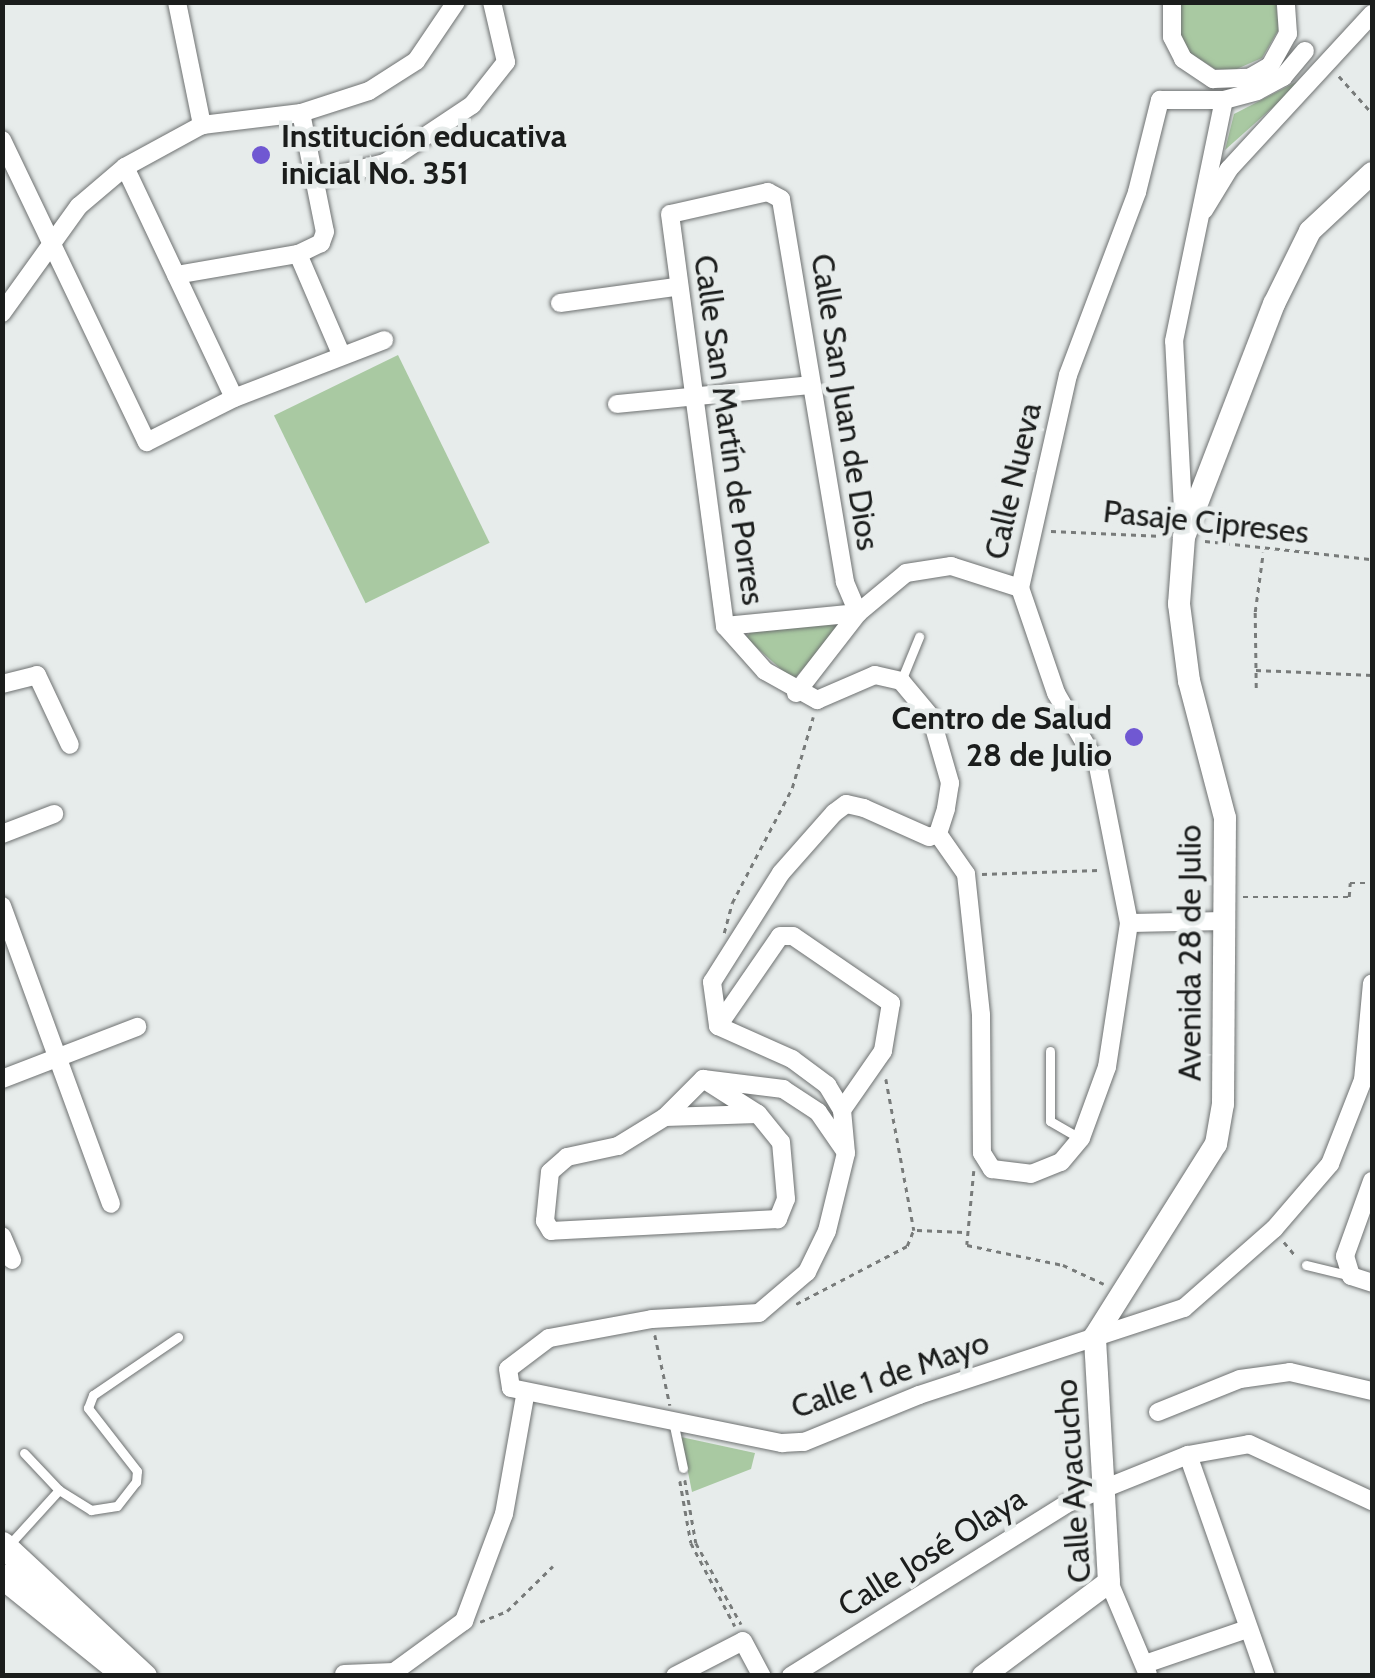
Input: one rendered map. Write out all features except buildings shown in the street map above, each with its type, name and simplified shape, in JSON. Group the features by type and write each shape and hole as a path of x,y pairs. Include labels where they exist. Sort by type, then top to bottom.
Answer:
{"main road":[{"path":"4,1546 144,1676"},
{"path":"2,1576 126,1676"}],"street":[{"path":"177,2 202,125"},
{"path":"2,313 80,206 125,167 202,125 301,113 370,91 416,61 456,2"},
{"path":"313,181 385,163 472,105 506,62 492,2"},
{"path":"1172,2 1172,37 1183,58 1213,79 1249,78 1284,46 1286,2"},
{"path":"1196,224 1229,169 1372,14"},
{"path":"1284,46 1330,60"},
{"path":"1184,538 1174,342 1224,100 1283,76 1305,51"},
{"name":"Calle Nueva","path":"982,1153 992,1169 1031,1174 1061,1162 1081,1138 1108,1067 1129,924 1098,766 1056,693 1020,588 1068,375 1136,192 1155,110 1170,97 1224,100"},
{"path":"176,275 298,254 324,238 301,113"},
{"path":"2,140 147,442 234,398 384,340"},
{"path":"125,167 234,398"},
{"name":"Avenida 28 de Julio","path":"1095,1336 1216,1144 1226,909 1225,818 1189,681 1179,604 1184,538 1274,304 1310,231 1372,174"},
{"name":"Calle San Martín de Porres","path":"781,199 768,192 676,208 670,214 676,288 696,396 725,626 765,671 796,693"},
{"name":"Calle San Juan de Dios","path":"781,199 845,582 858,612"},
{"path":"298,254 341,354"},
{"path":"560,303 676,288"},
{"path":"617,404 810,385"},
{"path":"982,1153 982,1015 966,874 938,834 950,783 944,751 919,696 901,681 874,675 817,700 796,693 858,612 924,566 952,566 1020,588"},
{"path":"725,626 858,612"},
{"path":"2,684 38,675 70,745"},
{"path":"718,1026 712,982 728,947 780,872 846,804 920,836 938,834"},
{"path":"2,834 54,814"},
{"path":"2,906 111,1204"},
{"path":"1129,924 1226,909"},
{"path":"718,1026 780,936 793,936 891,1003 894,1017 882,1051 842,1110"},
{"name":"Calle 1 de Mayo","path":"525,1396 804,1442 1095,1336 1184,1308 1274,1229 1330,1164 1364,1080 1372,982"},
{"path":"344,1674 394,1672 464,1621 504,1514 525,1396 506,1381 508,1369 548,1338 652,1319 759,1313 782,1299 807,1272 827,1231 846,1153 842,1110 826,1084 792,1058 718,1026"},
{"path":"2,1079 136,1028"},
{"path":"702,1079 783,1089 818,1112 846,1153"},
{"path":"702,1079 758,1114 780,1142 786,1199 778,1219 551,1231 544,1221 550,1172 567,1158 618,1146 665,1117 702,1079"},
{"path":"665,1117 758,1114"},
{"path":"1372,1181 1348,1240 1351,1276 1372,1283"},
{"path":"2,1236 12,1260"},
{"name":"Calle Ayacucho","path":"1095,1336 1108,1485 1109,1582 1146,1670"},
{"path":"1158,1412 1240,1378 1290,1372 1372,1391"},
{"name":"Calle José Olaya","path":"791,1676 1066,1504 1188,1456 1250,1444 1366,1499"},
{"path":"1188,1456 1266,1676"},
{"path":"1366,1499 1372,1514"},
{"path":"983,1676 1109,1582"},
{"path":"1146,1670 1248,1629"},
{"path":"676,1676 743,1640 762,1676"}],"lane":[{"path":"901,681 919,637"},
{"path":"1050,1051 1050,1121 1081,1138"},
{"path":"1306,1265 1351,1276"},
{"path":"24,1453 59,1490 105,1513 136,1482 137,1471 88,1408 93,1395 178,1336"},
{"path":"673,1421 682,1468"},
{"path":"4,1546 59,1490"}],"path":[{"path":"1330,60 1372,113"},
{"name":"Pasaje Cipreses","path":"1034,530 1184,538 1263,552 1372,560"},
{"path":"1256,688 1263,552"},
{"path":"1256,670 1372,674"},
{"path":"728,947 722,927 792,788 817,700"},
{"path":"966,874 1118,869"},
{"path":"1226,909 1349,897 1350,883 1372,883"},
{"path":"815,1296 907,1246 914,1230 887,1088"},
{"path":"982,1153 965,1232 967,1245 1063,1265 1123,1293"},
{"path":"1274,1229 1306,1265"},
{"path":"914,1230 965,1232"},
{"path":"652,1319 673,1421"},
{"path":"682,1468 696,1542 742,1626 743,1640"},
{"path":"464,1621 484,1623 507,1611 553,1566"}],"green space":[{"path":"1179,3 1276,3 1279,29 1262,58 1232,71 1215,69 1187,51 1179,36"},
{"path":"1308,76 1225,150 1234,114"},
{"path":"398,355 490,543 366,603 274,415"},
{"path":"838,621 842,625 793,680 746,638 750,632"},
{"path":"681,1437 755,1453 751,1469 692,1492"}],"place":[{"name":"Institución educativa inicial No. 351","path":"261,155"},
{"name":"Centro de Salud 28 de Julio","path":"1134,737"}]}
